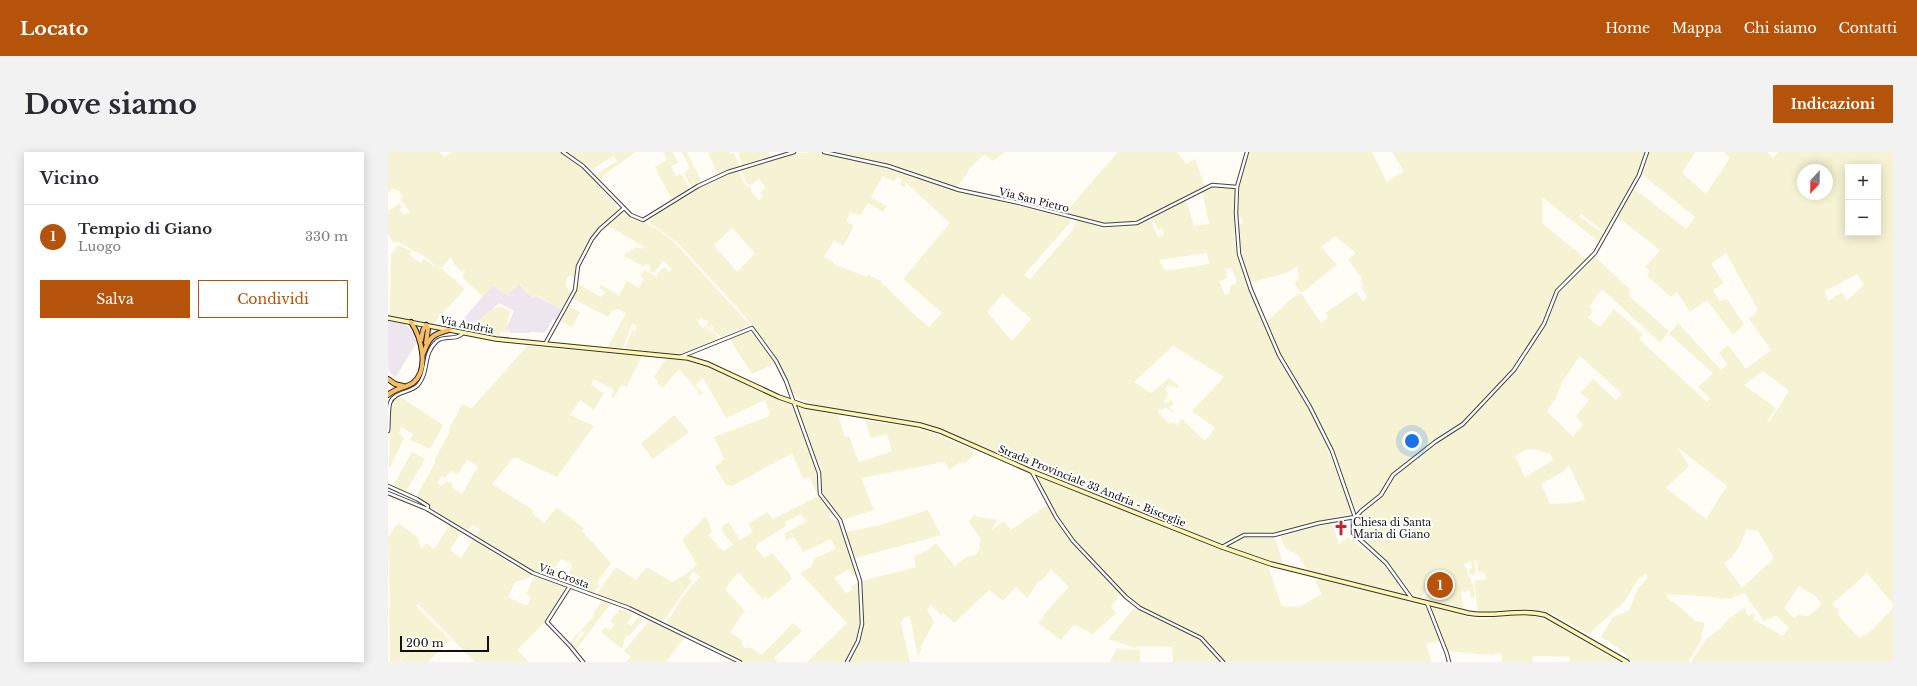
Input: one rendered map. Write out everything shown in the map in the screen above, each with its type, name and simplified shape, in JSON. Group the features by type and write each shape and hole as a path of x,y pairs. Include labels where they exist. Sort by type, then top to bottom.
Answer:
{"highway":[{"path":"411,322 424,347"},
{"path":"424,347 421,336 426,325"},
{"path":"388,395 403,386 410,384 418,377 424,347 436,333 449,330"},
{"path":"388,379 394,384 403,386"}],"main road":[{"name":"Via Andria","path":"388,318 463,333 544,344"},
{"name":"Strada Provinciale 33 Andria - Bisceglie","path":"544,344 680,357 708,364 805,406 929,427 1031,471 1222,547 1271,564 1480,615 1540,613 1553,618 1615,653 1627,662"}],"street":[{"path":"563,152 583,166 631,215 643,220 698,186 728,172 794,152"},
{"name":"Via San Pietro","path":"824,152 888,166 959,190 1015,202 1104,225 1137,223 1212,185 1237,186"},
{"path":"1248,152 1237,186 1236,213 1239,254 1251,290 1279,355 1310,407 1332,451 1354,517 1352,527 1353,533 1386,563 1412,599"},
{"path":"1222,547 1244,536 1274,535 1319,523 1354,517 1381,496 1393,475 1435,442 1463,424 1514,370 1544,324 1557,291 1595,253 1639,175 1647,152"},
{"path":"544,344 575,290 578,266 592,239 600,229 624,208"},
{"path":"680,357 752,328 776,361 819,473 820,494 840,520 860,581 862,624 858,642 848,662"},
{"path":"388,431 390,403 394,396 417,386 425,375 430,348 440,339 459,336 463,333"},
{"path":"1031,471 1056,518 1073,541 1126,597 1140,608 1201,638 1224,662"},
{"path":"388,486 417,499 428,506 427,509"},
{"name":"Via Crosta","path":"388,493 427,509 533,574 629,608 740,662"},
{"path":"570,586 547,622 583,662"},
{"path":"1427,603 1449,662"}],"shaded area":[{"path":"388,152 440,152 444,157 453,152 561,152 588,173 618,208 618,211 597,229 590,239 579,259 574,279 570,275 566,279 567,281 565,284 571,293 561,309 536,295 532,298 520,284 507,295 493,285 483,297 462,277 465,271 464,270 462,272 454,264 451,257 442,267 437,267 424,256 398,242 394,243 391,239 388,233 388,211 399,203 402,207 399,210 404,215 410,212 400,200 403,197 398,190 393,189 388,192"},
{"path":"565,152 635,152 599,179 595,175 617,161 614,156 591,170 584,163 580,163"},
{"path":"663,152 673,152 678,163 671,166 676,176 679,174 682,175 690,190 672,200 655,167 667,160"},
{"path":"682,152 687,152 701,181 701,184 692,189 684,173 690,168"},
{"path":"738,152 769,152 770,156 742,165"},
{"path":"818,152 887,167 954,190 1071,219 1069,224 1024,275 1030,279 1071,232 1077,220 1103,228 1138,225 1150,219 1158,237 1164,235 1162,229 1158,230 1152,218 1186,200 1194,226 1209,224 1202,191 1213,186 1234,187 1236,190 1234,234 1236,253 1275,349 1313,415 1351,505 1352,514 1281,532 1246,534 1221,544 1066,483 921,422 822,407 798,399 791,390 778,362 743,314 678,243 648,222 669,204 698,188 738,170 745,185 751,188 751,192 759,200 763,197 760,193 766,188 759,179 750,185 747,184 741,169 786,154","holes":["883,176 894,182 897,177 902,180 900,185 905,187 906,183 950,223 903,279 942,313 929,327 881,282 882,281 833,264 834,262 824,257 834,240 843,246 854,226 846,221 850,213 861,215 868,203 883,212 887,206 871,197","732,228 755,253 737,272 714,245","1207,253 1209,264 1165,271 1159,260","1232,268 1237,283 1230,286 1230,293 1225,295 1219,282 1227,278 1226,269","1003,294 1031,319 1012,341 987,312","1173,346 1224,377 1192,411 1215,428 1205,441 1181,418 1181,421 1177,425 1172,422 1170,424 1158,412 1160,408 1163,410 1165,407 1173,412 1174,411 1170,407 1174,403 1171,400 1166,403 1164,401 1169,394 1165,390 1168,385 1177,388 1179,386 1169,378 1151,393 1134,382"]},
{"path":"833,152 1005,152 993,161 985,155 982,156 969,169 956,189 887,165"},
{"path":"1118,152 1177,152 1186,164 1195,159 1205,186 1133,223 1099,223 1065,213"},
{"path":"1249,152 1372,152 1387,182 1404,171 1392,152 1645,152 1635,182 1604,232 1581,214 1579,216 1604,234 1599,242 1542,197 1543,224 1588,260 1557,289 1544,323 1524,356 1471,416 1430,442 1413,459 1393,474 1382,493 1362,509 1358,507 1356,510 1316,416 1278,350 1266,322 1296,295 1301,293 1321,323 1328,318 1325,313 1356,292 1363,301 1367,297 1361,287 1363,285 1360,280 1362,279 1348,259 1356,253 1335,236 1321,247 1337,265 1303,292 1300,292 1294,282 1299,278 1297,266 1289,272 1250,283 1241,254 1239,227 1243,221 1238,215 1240,185"},
{"path":"1648,152 1695,152 1682,173 1706,194 1730,158 1724,152 1767,152 1773,158 1778,152 1893,152 1893,604 1893,662 1691,662 1706,639 1720,629 1727,620 1744,608 1747,610 1745,613 1749,616 1753,613 1755,616 1753,619 1783,636 1789,628 1776,616 1764,621 1744,593 1732,598 1720,599 1712,597 1668,594 1667,598 1680,607 1695,621 1705,623 1701,636 1703,638 1688,662 1633,662 1617,647 1601,637 1613,617 1629,611 1638,588 1647,579 1646,574 1639,578 1624,602 1589,634 1555,615 1542,611 1478,612 1474,581 1486,579 1485,573 1478,572 1477,561 1474,561 1476,571 1474,575 1470,574 1469,569 1472,568 1471,562 1464,563 1465,568 1467,568 1468,575 1473,583 1475,597 1471,598 1470,591 1461,592 1463,608 1424,599 1433,588 1442,597 1450,589 1438,577 1420,598 1411,592 1388,562 1354,530 1356,516 1383,494 1394,475 1433,444 1470,420 1509,374 1520,367 1542,329 1559,291 1594,256 1631,290 1629,296 1669,331 1660,343 1602,289 1589,307 1593,311 1588,318 1600,327 1614,309 1643,334 1639,339 1707,402 1710,398 1698,387 1713,373 1669,334 1678,323 1721,370 1727,365 1719,353 1728,345 1746,369 1771,350 1749,319 1757,311 1757,308 1726,253 1711,264 1724,283 1713,290 1720,301 1727,299 1744,324 1733,335 1707,300 1690,312 1677,292 1671,297 1647,276 1650,271 1645,267 1660,250 1616,216 1633,188 1686,229 1695,217 1644,176 1640,175","holes":["1857,274 1864,285 1847,300 1842,292 1828,301 1825,291","1580,356 1622,394 1616,400 1593,379 1580,393 1589,400 1576,416 1583,425 1573,437 1547,411 1556,398 1562,382","1763,371 1789,391 1769,422 1767,421 1776,408 1744,385","1677,447 1727,486 1706,519 1666,488 1689,466","1534,449 1550,454 1553,460 1525,477 1515,456 1526,450","1569,465 1585,500 1550,504 1541,484 1564,471","1747,529 1758,531 1774,558 1742,588 1724,563 1731,558 1738,549","1867,573 1893,604 1892,609 1871,631 1859,638 1837,614 1840,611 1832,604","1799,586 1815,596 1822,604 1809,616 1799,615 1794,618 1784,608"]},
{"path":"708,153 734,153 740,166 718,175"},
{"path":"620,212 626,213 658,230 673,241 750,325 721,337 712,330 714,328 712,326 710,328 706,325 708,321 701,318 697,322 703,328 705,326 718,336 718,339 679,355 625,348 632,330 635,331 637,326 632,324 623,348 608,347 626,313 618,309 612,311 608,317 571,298 577,283 601,297 606,292 599,288 601,285 619,295 627,281 639,288 644,279 639,274 642,274 645,270 657,277 657,274 664,267 669,272 672,269 663,261 654,273 649,271 651,267 646,264 644,267 624,256 626,252 628,253 636,247 642,249 644,247 607,225"},
{"path":"398,245 412,251 409,254 421,263 424,258 432,265 442,269 465,289 433,324 390,315 391,254"},
{"path":"519,284 532,298 536,296 561,309 556,320 553,319 545,333 510,333 510,331 506,329 514,311 499,303 469,329 456,327 493,285 507,295"},
{"path":"567,305 580,312 572,327 559,320"},
{"path":"501,307 510,311 506,329 510,333 501,332 500,336 469,331 469,329 492,309"},
{"path":"388,320 405,324 415,334 418,341 395,378 389,371 388,365"},
{"path":"747,331 756,335 776,363 752,374 729,338"},
{"path":"527,346 642,356 627,386 621,385 614,398 611,397 614,390 593,379 591,385 604,393 594,410 580,400 570,415 594,426 557,477 514,457 492,484 533,510 532,513 544,523 557,507 584,528 582,531 611,563 597,583 599,586 594,593 566,584 572,564 561,559 547,577 530,571 474,537 480,530 473,525 467,532 416,497 435,463 435,459 462,404 472,408","holes":["467,460 478,466 462,494 452,487 453,484 447,481 441,486 437,482 442,476 444,478 451,471 458,474"]},
{"path":"666,359 692,361 793,404 816,470 819,493 817,493 809,477 803,479 792,453 732,486 726,485 715,467 724,459 714,437 767,417 770,414 765,400 726,418 703,378 695,385 703,393 699,396 698,391 679,369 663,388 658,384 658,381 654,377"},
{"path":"399,396 443,425 430,449 410,440 413,434 401,427 399,433 404,438 389,469 390,415 392,402"},
{"path":"796,406 838,415 845,437 849,436 859,462 892,451 887,434 871,438 865,420 912,427 933,433 973,450 974,455 965,463 961,462 949,470 945,462 861,478 874,510 841,520 821,493 818,469"},
{"path":"674,415 689,432 653,459 641,444"},
{"path":"412,452 425,459 406,492 393,486"},
{"path":"1035,476 1268,566 1282,606 1299,607 1322,594 1315,582 1319,579 1424,605 1430,614 1441,641 1426,644 1432,662 1173,662 1172,647 1139,646 1135,648 1108,639 1136,606 1127,598 1119,596 1111,607 1116,613 1092,635 1090,632 1074,625 1061,640 1038,623 1051,606 1069,587 1051,569 1044,578 1039,581 1027,598 1016,587 1003,601 989,590 954,623 943,613 941,615 931,605 927,609 934,622 922,645 918,658 910,616 904,618 901,623 910,662 849,662 860,638 862,629 861,581 916,567 914,556 925,552 936,543 955,566 968,556 976,555 980,548 979,545 981,539 969,522 974,515 997,520 991,531 1004,521 1011,530 1048,504"},
{"path":"819,496 833,511 829,517 834,521 838,520 857,574 853,576 849,569 834,578 846,593 852,590 851,586 859,582 860,629 847,662 807,662 847,623 800,573 811,567 815,558 836,549 831,539 803,552 794,537 787,540 784,534 807,521 801,514 785,522 786,526 757,544 756,549 765,558 772,553 790,574 792,579 768,599 765,597 762,599 738,572 725,589 747,613 744,612 730,632 743,641 741,645 745,648 750,647 762,655 793,623 802,631 774,658 778,662 743,662 665,624 690,587 700,577 693,572 688,578 692,581 662,623 596,594 616,567 636,580 647,567 672,582 686,574 697,564 682,540 706,516 712,531 708,535 723,551 733,545 722,531 722,526 729,522 740,540 753,532 748,524 767,512 773,519"},
{"path":"928,510 941,535 855,558 845,532 880,525"},
{"path":"1332,522 1339,544 1348,537 1383,563 1407,595 1307,571 1300,558 1295,553 1286,549 1281,540 1281,536"},
{"path":"398,523 420,539 418,542 422,549 426,543 434,549 450,525 461,533 450,550 461,558 473,539 514,566 531,574 529,578 515,582 508,597 527,606 531,597 526,594 535,575 567,586 545,622 517,650 529,662 475,662 418,604 416,606 436,626 399,662 390,662 388,537"},
{"path":"1274,536 1284,565 1228,547 1245,537"},
{"path":"603,600 611,603 575,651 573,647 585,633 581,631 572,645 570,642 594,616 593,614"},
{"path":"1432,607 1477,619 1531,615 1549,621 1619,662 1569,662 1570,657 1533,656 1532,662 1502,662 1501,653 1491,655 1447,651 1431,611"},
{"path":"620,609 633,614 627,623 631,626 639,616 643,619 631,634 625,637 622,649 601,632 605,627 611,630 614,624 610,621"},
{"path":"650,620 686,636 666,662 626,662 631,657 624,651"},
{"path":"436,626 450,640 428,662 400,662"},
{"path":"1117,648 1127,650 1140,649 1140,662 1110,662"}],"place":[{"name":"Chiesa di Santa Maria di Giano","path":"1341,528"},
{"name":"Tempio di Giano","path":"1440,585"}]}
